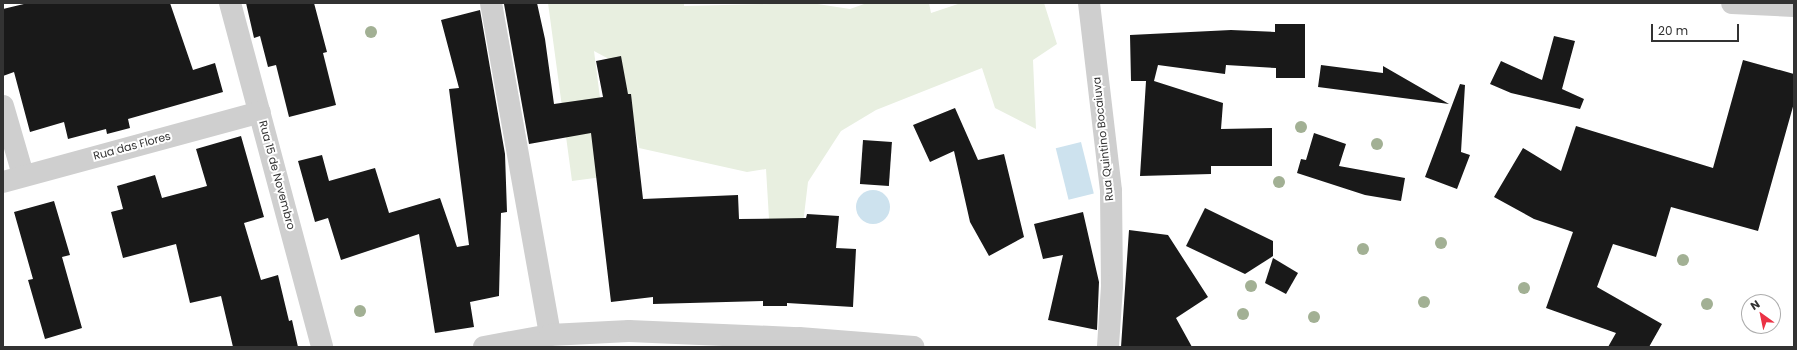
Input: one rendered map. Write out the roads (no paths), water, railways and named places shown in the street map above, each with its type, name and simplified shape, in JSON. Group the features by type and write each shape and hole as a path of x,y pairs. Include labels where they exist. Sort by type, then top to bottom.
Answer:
{"street":[{"name":"Rua 15 de Novembro","path":"230,3 322,347"},
{"path":"490,3 550,335"},
{"name":"Rua Quintino Bocaiuva","path":"1089,3 1111,191 1112,286 1108,347"},
{"path":"1732,3 1794,6"},
{"path":"3,106 13,178"},
{"name":"Rua das Flores","path":"13,178 260,112"},
{"path":"484,347 550,335 629,331 800,338 914,347"}],"water":[{"path":"1081,142 1094,193 1069,200 1056,148"},
{"path":"876,190 885,195 889,200 889,214 885,219 880,223 870,224 866,223 857,214 856,204 857,200 866,191"}]}
